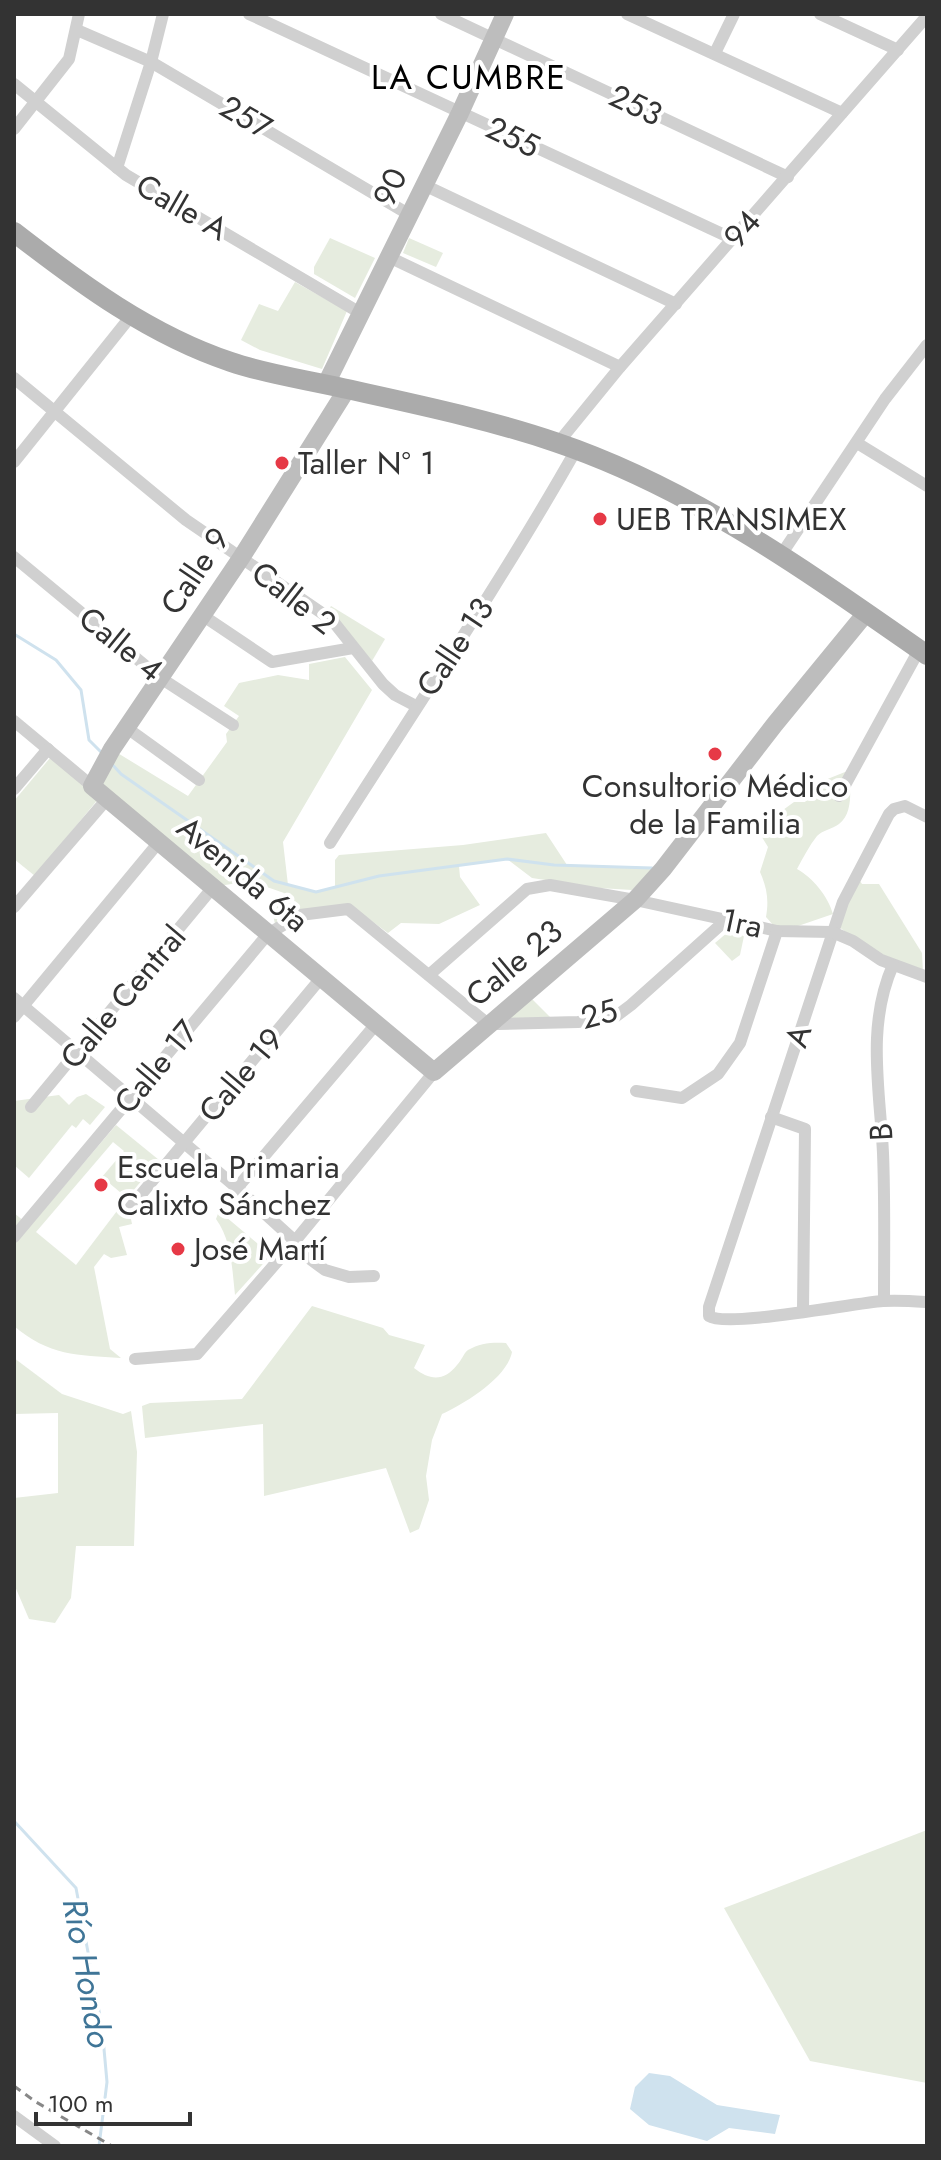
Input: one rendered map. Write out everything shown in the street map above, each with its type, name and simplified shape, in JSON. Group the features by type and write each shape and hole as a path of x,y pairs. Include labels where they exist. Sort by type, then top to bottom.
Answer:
{"main road":[{"path":"14,232 79,282 131,316 191,346 232,362 478,419 636,473 691,501 781,555 923,652"}],"street":[{"path":"117,168 163,14"},
{"name":"255","path":"249,14 733,239"},
{"name":"253","path":"441,14 788,177"},
{"name":"90","path":"326,384 460,113 505,14"},
{"path":"627,14 842,113"},
{"path":"715,53 734,14"},
{"path":"820,14 898,50"},
{"name":"94","path":"567,447 620,367 927,16"},
{"path":"14,129 69,59 77,19"},
{"name":"257","path":"77,19 410,215"},
{"name":"Calle A","path":"14,84 117,168 362,314"},
{"path":"424,185 676,304"},
{"path":"389,257 620,367"},
{"path":"14,462 131,316"},
{"path":"781,555 885,399 927,345"},
{"name":"Calle 2","path":"14,378 186,520 332,620 383,684 395,695 416,706"},
{"name":"Calle 9","path":"96,779 112,749 241,558 347,389"},
{"path":"857,443 927,486"},
{"name":"Calle 13","path":"330,843 508,567 567,447"},
{"name":"Calle 4","path":"14,557 159,677 233,725"},
{"name":"Calle 23","path":"135,1359 197,1354 434,1072 635,900 663,869 866,613"},
{"path":"202,615 272,662 353,648"},
{"path":"839,796 923,652"},
{"name":"Avenida 6ta","path":"14,721 48,749 96,779 107,799 434,1072"},
{"path":"127,728 199,780"},
{"path":"14,789 48,749"},
{"path":"14,907 107,799"},
{"name":"A","path":"803,1310 744,1319 715,1320 709,1316 709,1307 832,932 856,874 894,809 905,806 927,817"},
{"path":"14,1017 19,1002 159,842"},
{"name":"1ra","path":"429,975 527,889 550,885 777,931 832,932 893,965 927,977"},
{"name":"Calle Central","path":"31,1107 214,886"},
{"path":"268,934 300,915 348,909 488,1024"},
{"name":"25","path":"488,1024 534,1025 615,1017 726,920"},
{"path":"636,1091 682,1098 718,1074 740,1043 777,931"},
{"name":"Calle 17","path":"14,1237 268,934"},
{"name":"B","path":"884,1301 883,1154 876,1049 884,987 893,965"},
{"name":"Calle 19","path":"129,1209 321,978"},
{"path":"19,1002 237,1188 295,1241 306,1256 325,1270 349,1277 374,1276"},
{"path":"237,1188 377,1023"},
{"path":"771,1117 805,1129 803,1310 884,1301 927,1302"},
{"path":"14,2116 55,2146"}],"shaded area":[{"path":"330,238 375,258 355,298 314,274 314,267"},
{"path":"409,238 443,253 436,267 403,253"},
{"path":"295,282 347,311 322,369 260,350 241,340 259,304 278,311"},
{"path":"331,606 385,639 372,661 328,611"},
{"path":"345,657 372,690 283,842 288,885 315,892 335,887 335,860 339,855 463,845 546,833 567,865 653,868 632,890 532,878 507,859 459,866 460,877 480,905 439,924 401,923 388,933 350,905 275,924 273,915 284,893 250,881 219,886 98,786 116,752 188,796 227,742 226,734 239,716 224,706 239,683 278,675 309,680 309,664"},
{"path":"50,758 99,798 35,876 14,859 14,801"},
{"path":"845,772 850,776 847,814 839,824 817,836 797,869 819,888 833,914 798,926 774,926 766,917 767,894 760,872 768,847 757,829 794,802 805,802 825,780"},
{"path":"860,881 862,884 879,884 922,953 923,972 867,948 839,927"},
{"path":"728,932 744,936 740,955 732,961 715,943"},
{"path":"530,997 552,1019 505,1021"},
{"path":"86,1094 105,1107 90,1125 83,1119 76,1128 72,1125 29,1178 14,1165 14,1101 59,1095 69,1105"},
{"path":"116,1125 159,1160 127,1198 102,1177 124,1151 113,1142 36,1232 76,1265 120,1207 129,1209 132,1224 119,1227 127,1255 111,1258 104,1254 94,1267 110,1349 121,1358 52,1349 14,1326 14,1213 30,1226"},
{"path":"219,1211 271,1255 235,1295 228,1246 216,1219"},
{"path":"312,1306 425,1345 414,1368 431,1377 442,1377 452,1371 468,1350 477,1346 506,1343 512,1352 493,1380 462,1404 442,1414 432,1440 426,1476 429,1500 419,1529 410,1533 386,1468 264,1496 263,1424 145,1438 142,1406 150,1403 242,1399"},
{"path":"14,1358 62,1394 123,1414 131,1411 137,1452 134,1546 76,1546 71,1598 55,1623 29,1619 14,1584 14,1498 58,1493 58,1413 14,1414"},
{"path":"927,1830 927,2083 810,2061 724,1908"}],"water":[{"path":"649,2073 670,2076 717,2105 780,2115 775,2134 729,2128 707,2141 649,2125 630,2109 635,2087"}],"waterway":[{"path":"14,634 56,660 81,690 89,740 103,754"},
{"path":"111,763 121,774 274,881 316,892 379,876 507,859 554,865 652,868"},
{"name":"Río Hondo","path":"14,1821 76,1888 102,2027 107,2082 99,2146"}],"railway":[{"path":"14,2086 112,2146"}],"place":[{"name":"Taller Nº 1","path":"282,463"},
{"name":"UEB TRANSIMEX","path":"600,519"},
{"name":"Consultorio Médico de la Familia","path":"715,754"},
{"name":"Escuela Primaria Calixto Sánchez","path":"101,1185"},
{"name":"José Martí","path":"178,1249"}],"district":[{"name":"LA CUMBRE","path":"469,77"}]}
